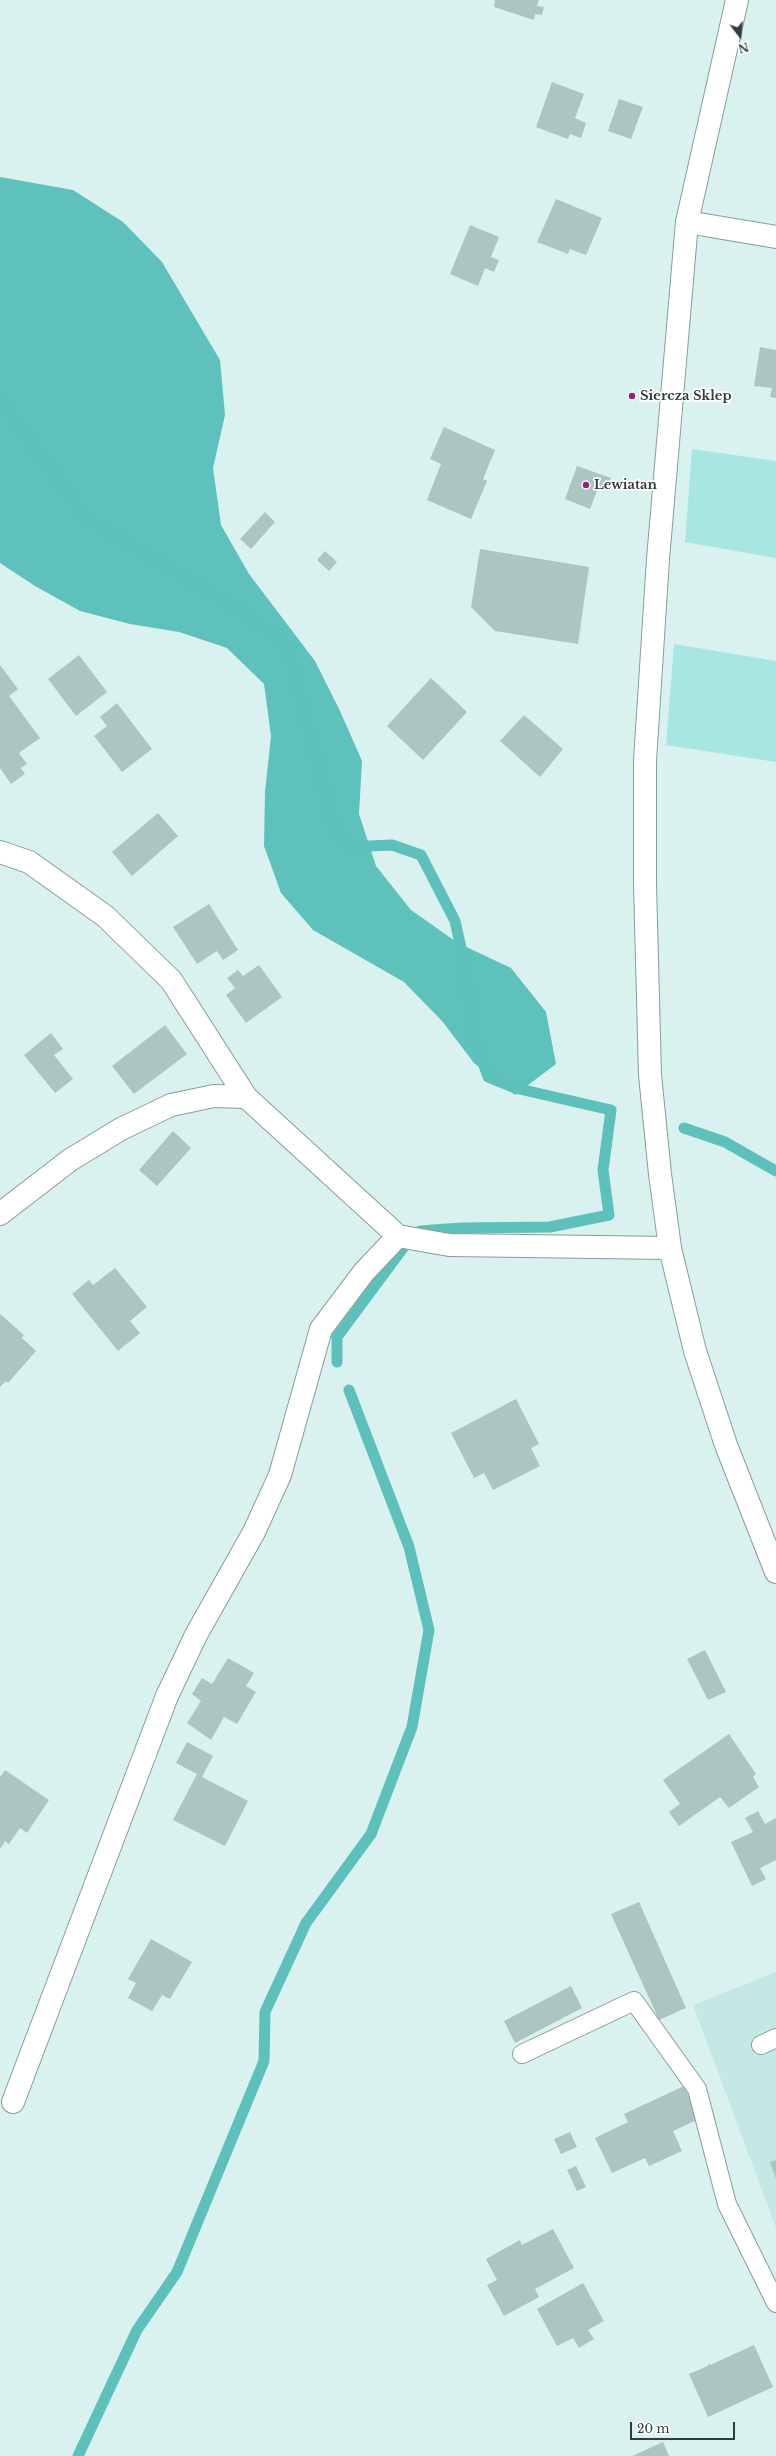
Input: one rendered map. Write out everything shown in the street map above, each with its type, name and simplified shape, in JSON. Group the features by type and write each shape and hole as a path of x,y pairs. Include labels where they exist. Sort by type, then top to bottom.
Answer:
{"street":[{"path":"737,0 687,222 658,559 645,761 645,884 650,1075 660,1174 670,1248 700,1365 726,1445 776,1572"},
{"path":"687,222 776,237"},
{"path":"0,852 29,862 105,916 171,980 246,1097 398,1236 449,1245 670,1248"},
{"path":"0,1214 70,1160 121,1129 171,1104 214,1096 246,1097"},
{"path":"12,2102 167,1696 196,1635 254,1532 280,1474 321,1329 364,1272 398,1236"}],"lane":[{"path":"522,2054 634,2002 697,2088 727,2204 776,2303"}],"shaded area":[{"path":"0,177 73,190 123,222 162,262 220,360 225,415 213,468 221,525 249,574 315,661 340,711 362,761 359,814 376,866 411,910 458,943 511,968 546,1012 556,1064 515,1095 474,1063 442,1021 404,982 313,930 281,893 264,846 265,792 271,736 264,684 227,648 179,632 130,624 80,611 35,586 0,563"},
{"path":"692,449 776,461 776,558 685,542"},
{"path":"674,644 776,661 776,762 666,745"},
{"path":"776,1972 776,2228 693,2005"}],"building":[{"path":"495,0 539,0 537,6 544,7 542,15 535,14 534,20 494,7"},
{"path":"552,82 584,94 575,118 586,123 581,138 570,134 568,139 536,127"},
{"path":"619,99 643,107 631,139 608,131"},
{"path":"556,199 602,218 586,255 570,249 568,254 537,242"},
{"path":"470,225 499,237 491,257 499,260 494,272 485,268 478,286 450,274"},
{"path":"760,347 776,350 776,398 770,397 772,388 754,386"},
{"path":"444,427 495,450 483,479 487,481 471,519 427,500 441,464 430,459"},
{"path":"577,466 611,478 606,491 598,488 590,509 565,499"},
{"path":"265,512 275,522 251,549 240,539"},
{"path":"480,549 589,567 578,644 495,631 471,607"},
{"path":"325,551 337,562 329,571 317,560"},
{"path":"79,655 107,692 76,716 48,679"},
{"path":"0,665 18,689 9,696 40,738 19,753 27,764 21,768 25,774 11,784 0,768"},
{"path":"431,678 467,712 423,760 387,726"},
{"path":"117,703 152,749 122,772 94,736 107,726 100,717"},
{"path":"524,715 563,749 540,777 500,741"},
{"path":"158,813 178,836 132,876 112,852"},
{"path":"209,904 238,950 223,960 217,951 197,964 173,927"},
{"path":"259,965 282,997 246,1023 226,995 235,988 227,978 238,970 243,976"},
{"path":"165,1025 187,1054 134,1094 112,1066"},
{"path":"51,1033 63,1049 54,1055 73,1079 55,1093 24,1055"},
{"path":"173,1131 191,1148 157,1186 139,1170"},
{"path":"115,1268 147,1307 130,1321 140,1333 118,1351 72,1294 89,1280 93,1285"},
{"path":"0,1314 24,1335 22,1338 36,1351 8,1383 6,1381 0,1387"},
{"path":"516,1399 539,1444 531,1448 540,1466 493,1490 484,1473 474,1478 451,1433"},
{"path":"705,1650 726,1692 708,1700 687,1659"},
{"path":"228,1658 254,1673 246,1686 256,1692 237,1724 224,1717 211,1740 187,1723 201,1701 192,1694 202,1678 212,1684"},
{"path":"729,1734 756,1774 753,1777 759,1787 729,1808 720,1797 679,1826 669,1812 680,1804 663,1780"},
{"path":"187,1742 213,1756 202,1777 248,1801 225,1846 173,1820 197,1774 176,1763"},
{"path":"5,1770 49,1800 27,1833 20,1828 9,1844 5,1841 0,1849 0,1777"},
{"path":"758,1811 765,1824 776,1818 776,1860 760,1868 766,1879 752,1886 731,1842 753,1832 745,1818"},
{"path":"639,1902 686,2008 659,2020 611,1914"},
{"path":"151,1939 192,1962 170,1999 162,1995 152,2011 128,1998 136,1983 128,1979"},
{"path":"571,1986 582,2008 515,2043 504,2021"},
{"path":"684,2086 699,2119 673,2131 682,2151 649,2166 645,2158 612,2173 595,2138 628,2122 624,2114"},
{"path":"570,2132 577,2147 561,2154 554,2139"},
{"path":"776,2160 776,2179 770,2162"},
{"path":"576,2166 586,2187 577,2191 567,2170"},
{"path":"553,2229 574,2268 535,2289 539,2297 504,2316 487,2285 497,2280 486,2259 520,2240 522,2245"},
{"path":"583,2283 604,2321 588,2330 594,2339 579,2348 573,2338 557,2346 537,2309"},
{"path":"754,2345 773,2387 708,2417 689,2374 708,2366 709,2363 710,2365"},
{"path":"663,2442 669,2456 632,2456 641,2452"}],"waterway":[{"path":"0,400 87,519 251,617 288,649 333,826 347,847 392,845 421,855 455,921 466,970 472,1032 488,1077 515,1088 611,1110 603,1170 609,1215 550,1227 461,1228 420,1231"},
{"path":"684,1128 725,1142 776,1171"},
{"path":"337,1362 337,1337 403,1248"},
{"path":"78,2456 137,2330 177,2272 264,2061 265,2012 306,1923 371,1834 412,1727 429,1630 409,1547 349,1390"}],"place":[{"name":"Siercza Sklep","path":"632,396"},
{"name":"Lewiatan","path":"586,485"}]}
